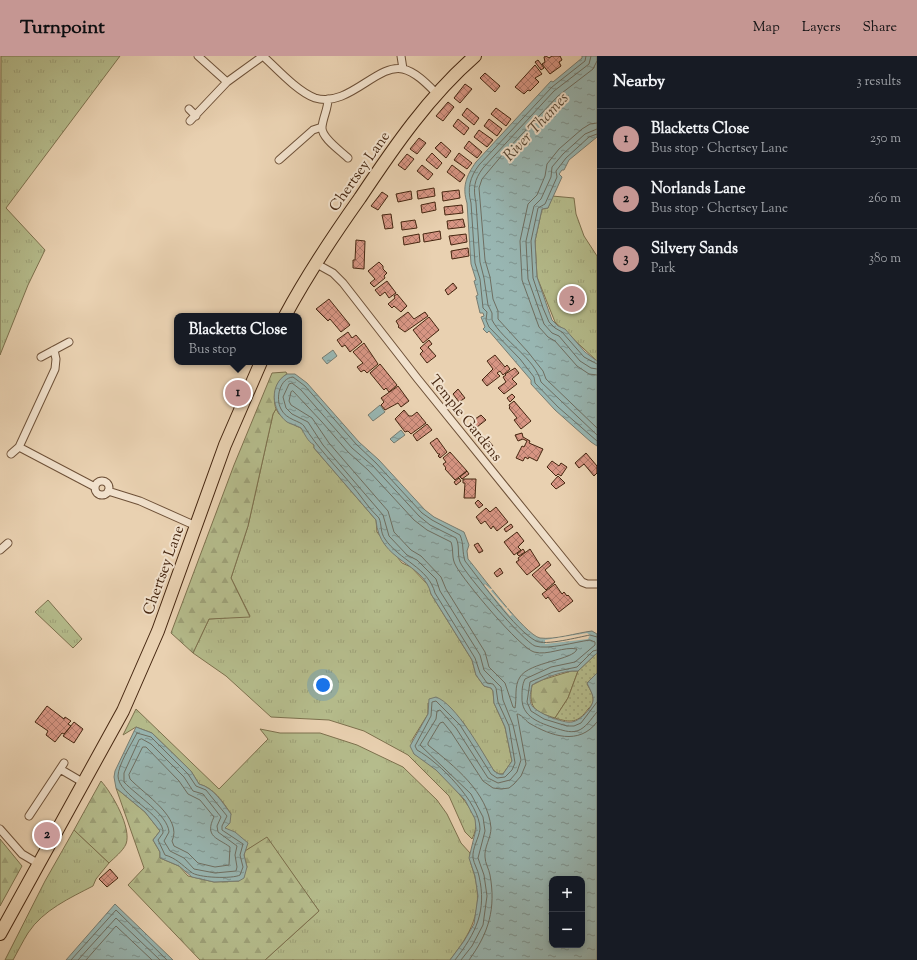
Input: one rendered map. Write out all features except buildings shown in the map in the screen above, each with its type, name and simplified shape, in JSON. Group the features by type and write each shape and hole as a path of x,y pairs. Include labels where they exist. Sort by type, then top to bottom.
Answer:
{"main road":[{"name":"Chertsey Lane","path":"287,313 315,263 381,166 424,108 475,56"},
{"name":"Chertsey Lane","path":"0,934 123,711 158,632 225,445 260,365"}],"street":[{"path":"198,56 227,82"},
{"path":"189,109 193,118 227,82 263,56 307,95 317,98 328,99 342,96 390,70 403,69 414,74 437,94"},
{"path":"402,56 403,69"},
{"path":"328,99 328,107 322,127 326,136 348,158"},
{"path":"279,160 313,130 322,127"},
{"name":"Temple Gardens","path":"315,263 333,273 343,283 417,378 582,582 587,584 597,584"},
{"path":"41,357 69,342"},
{"path":"11,454 19,447 55,370 56,358 54,350"},
{"path":"19,447 95,487 99,494 104,495 108,491 140,501 196,526"},
{"path":"0,550 8,543"},
{"path":"29,816 62,766 84,783"},
{"path":"0,829 22,854 39,864"}],"green space":[{"path":"1,56 120,56 6,208 45,250 28,285 0,355"},
{"path":"552,196 574,198 576,214 584,236 597,256 597,361 555,322 537,277 535,241 542,209 548,208"},
{"path":"286,372 287,374 277,385 274,399 276,409 273,414 248,526 231,578 250,617 209,619 193,653 171,633 234,465 272,373"},
{"path":"276,409 279,414 301,428 314,445 314,448 376,520 377,532 402,563 411,567 429,586 431,594 472,660 476,675 484,686 491,688 493,691 494,703 505,727 512,761 503,774 499,774 494,771 463,722 428,703 428,714 412,740 414,754 422,758 449,782 471,810 476,824 472,839 465,832 449,796 408,755 364,731 329,720 271,717 226,676 193,653 209,619 250,616 231,578 248,526 273,414"},
{"path":"48,600 82,639 73,648 35,612"},
{"path":"597,653 597,673 587,684 593,696 592,704 581,717 574,721 566,721 555,718 568,698 578,671"},
{"path":"571,671 578,671 568,698 555,718 542,714 534,708 531,699 532,685 542,680"},
{"path":"136,709 219,789 268,739 260,729 280,733 320,733 357,745 403,767 437,800 447,814 461,843 470,853 477,890 476,912 464,941 450,960 265,960 319,911 267,838 245,851 247,843 225,828 231,814 221,800 214,792 199,784 191,771 152,733 136,727 123,735"},
{"path":"101,781 120,811 124,820 127,837 125,847 109,863 74,830"},
{"path":"116,788 145,812 160,831 153,840 160,852 160,858 179,866 188,876 214,882 239,881 247,867 244,855 245,851 267,837 319,911 265,960 200,960 128,885 144,868"},
{"path":"74,830 109,863 96,879 93,886 58,905 41,918 28,933 13,960 5,960 45,881"},
{"path":"0,839 22,866 0,906"}],"water":[{"name":"River Thames","path":"582,56 597,56 597,137 569,160 564,170 562,170 559,174 562,177 548,208 542,209 535,241 537,277 552,320 558,326 565,329 585,352 597,361 597,446 555,410 531,384 531,380 489,331 487,333 483,329 485,327 481,317 484,316 483,313 480,313 476,296 478,295 474,281 476,280 471,264 465,192 467,177 476,162 551,81 553,82 582,58"},
{"path":"333,350 337,356 327,364 322,358"},
{"path":"287,374 295,374 307,383 359,442 379,460 425,510 434,517 464,532 469,545 467,551 468,559 503,603 533,634 540,638 546,638 592,631 597,634 597,653 578,671 560,673 532,685 530,699 533,707 543,714 563,721 575,721 585,714 592,704 593,696 587,683 597,673 597,960 450,960 474,924 478,896 475,876 469,858 476,829 475,819 465,800 436,770 414,754 410,746 428,714 429,699 436,697 444,701 460,719 494,771 499,774 503,774 512,761 505,727 494,703 493,691 491,688 484,686 476,675 472,660 431,594 427,583 420,575 385,545 379,534 376,520 314,448 314,445 301,428 287,422 282,417 275,404 274,397 277,384 281,378"},
{"path":"380,405 385,412 373,421 368,415"},
{"path":"401,430 405,435 394,443 390,439"},
{"path":"136,727 152,733 191,771 199,784 209,789 217,796 231,814 230,823 225,828 235,832 248,843 244,855 247,867 244,878 239,881 214,882 192,877 179,866 160,858 160,852 153,840 160,831 145,812 116,788 114,777 115,771"},
{"path":"115,904 173,960 66,960"}],"pier":[{"path":"485,584 490,589 494,588 491,591 506,608 509,606 507,609 512,615 510,616 484,585"},
{"path":"587,633 590,635 588,639 545,644 545,640"}],"place":[{"name":"Silvery Sands","path":"572,299"},
{"name":"Blacketts Close","path":"238,393"},
{"name":"Norlands Lane","path":"47,835"}]}
